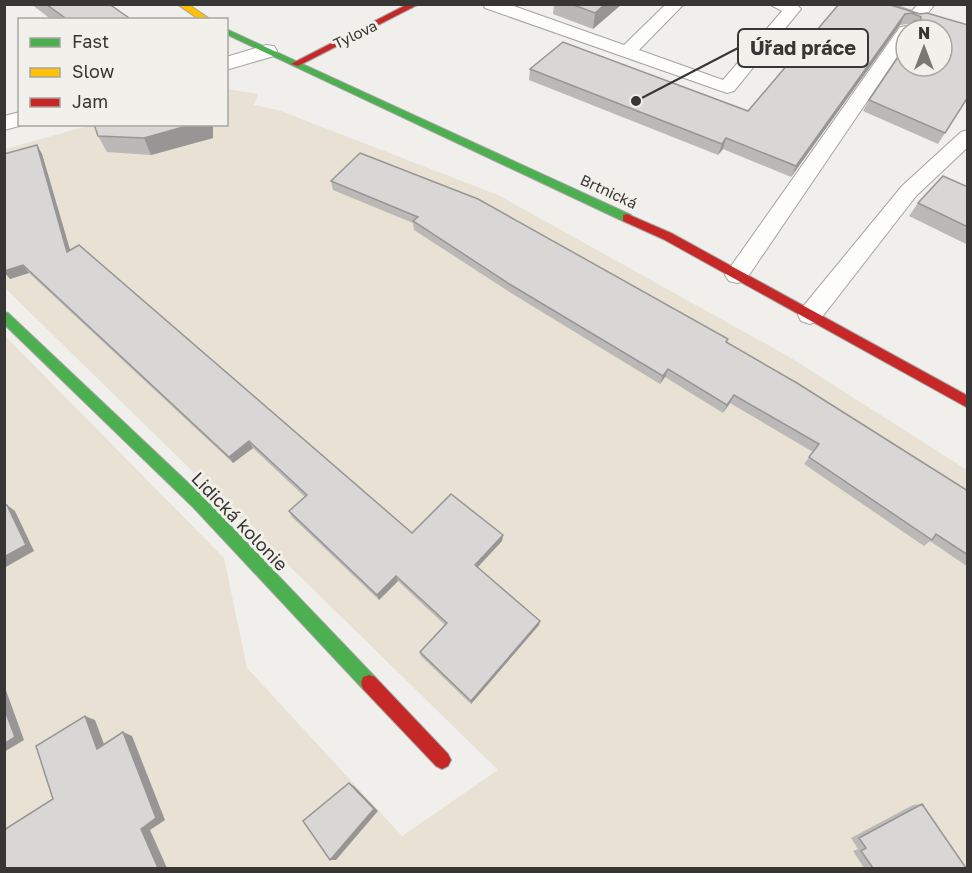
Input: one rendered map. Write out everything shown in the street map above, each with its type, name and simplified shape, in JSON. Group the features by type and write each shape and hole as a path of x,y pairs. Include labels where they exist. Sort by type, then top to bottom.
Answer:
{"main road":[{"path":"182,4 204,18"},
{"name":"Tylova","path":"295,64 415,4"},
{"name":"Brtnická","path":"228,32 667,236 968,403"},
{"name":"Lidická kolonie","path":"4,316 198,502 442,760"}],"street":[{"path":"228,63 266,51"}],"lane":[{"path":"491,4 727,87 793,9 777,4"},
{"path":"627,52 676,4"},
{"path":"872,4 907,18"},
{"path":"737,274 894,50"},
{"path":"810,315 909,191 968,136"}],"shaded area":[{"path":"228,89 258,94 254,105 278,110 498,195 791,358 967,470 967,868 5,868 4,335 224,558 247,668 402,836 498,770 5,288 5,149 87,126 228,126"}],"building":[{"path":"46,4 109,4 129,18 65,18"},
{"path":"571,4 605,4 595,13"},
{"path":"839,4 887,4 920,14 927,13 944,18 921,18 912,13 905,14 902,18 894,18 894,29 796,166 726,138 722,144 530,69 563,42 748,111"},
{"path":"954,21 968,25 968,97 945,133 869,100 894,63 894,78 954,78"},
{"path":"95,126 187,126 144,138 98,136"},
{"path":"37,145 67,252 79,245 412,533 451,494 503,535 475,565 540,621 471,701 420,652 447,623 396,576 377,595 289,511 307,495 249,441 229,457 23,265 4,271 4,154"},
{"path":"360,153 478,199 728,339 726,342 797,383 968,491 968,555 936,534 932,540 809,457 819,444 734,395 727,405 668,369 663,376 511,285 413,221 418,217 331,181"},
{"path":"943,176 968,187 968,227 918,203"},
{"path":"7,505 26,545 4,557 4,506"},
{"path":"4,708 15,737 4,744"},
{"path":"85,716 97,749 123,732 156,818 141,829 158,868 4,868 4,830 53,799 36,746"},
{"path":"349,783 374,809 330,860 303,821"},
{"path":"922,804 966,868 873,868 861,851 866,848 859,838"}],"traffic: fast":[{"path":"228,32 627,218"},
{"path":"4,316 198,502 369,683"}],"traffic: slow":[{"path":"181,4 204,18"}],"traffic: jam":[{"path":"295,64 415,4"},
{"path":"627,218 667,236 968,403"},
{"path":"369,683 442,760"}],"place":[{"name":"Úřad práce","path":"636,101"}]}
